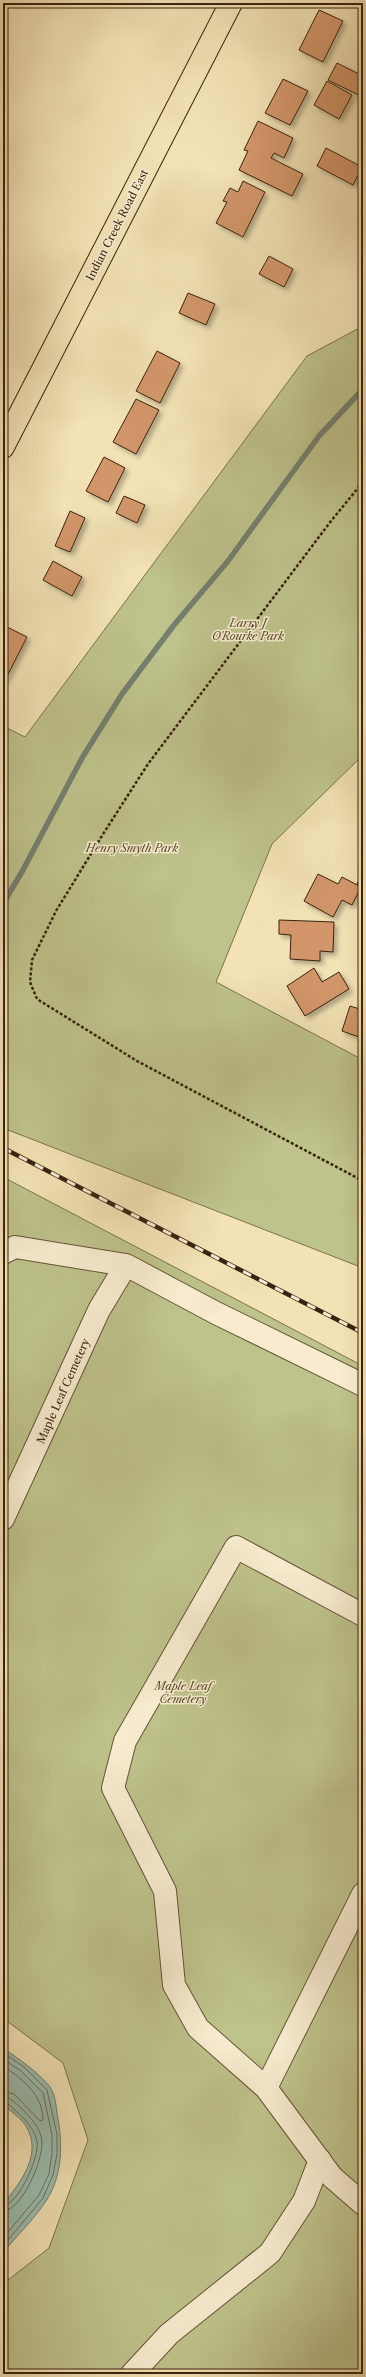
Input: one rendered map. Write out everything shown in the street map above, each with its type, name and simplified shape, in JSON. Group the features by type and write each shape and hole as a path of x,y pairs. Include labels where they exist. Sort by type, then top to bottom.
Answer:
{"main road":[{"name":"Indian Creek Road East","path":"3,446 231,3"}],"lane":[{"path":"3,1253 15,1247 126,1265 216,1313 363,1385"},
{"name":"Maple Leaf Cemetery","path":"3,1519 99,1310 126,1265"},
{"path":"363,1615 236,1547 125,1741 112,1788 165,1891 174,1985 198,2028 266,2088 332,2177 363,2204"},
{"path":"266,2088 363,1894"},
{"path":"132,2374 169,2334 270,2253 304,2201 320,2160"}],"path":[{"path":"363,482 331,521 148,764 56,911 32,960 30,982 37,999 137,1061 363,1181"}],"green space":[{"name":"Henry Smyth Park","path":"363,326 363,755 272,844 216,982 363,1060 363,1268 3,1128 3,726 25,737 307,356"},
{"name":"Maple Leaf Cemetery","path":"3,1177 363,1366 363,2374 3,2374 3,2284 49,2248 88,2140 63,2063 3,2018"}],"water":[{"path":"3,2048 34,2071 52,2090 56,2103 61,2147 59,2170 52,2191 36,2214 3,2252 3,2204 23,2177 31,2157 32,2147 31,2136 24,2123 3,2104"}],"building":[{"path":"319,10 343,21 323,62 299,50"},
{"path":"337,63 363,76 363,92 361,96 328,80"},
{"path":"283,79 308,91 290,125 265,113"},
{"path":"327,81 352,95 339,119 314,105"},
{"path":"258,121 293,138 284,158 274,153 271,158 303,174 292,196 239,170 248,151 244,150"},
{"path":"326,148 362,167 353,185 317,166"},
{"path":"243,181 265,192 243,237 216,223 227,202 223,201 230,188 238,192"},
{"path":"269,256 293,269 284,287 259,274"},
{"path":"188,293 215,304 206,325 179,313"},
{"path":"157,351 180,363 160,403 136,391"},
{"path":"136,399 159,410 136,454 113,442"},
{"path":"104,457 125,468 108,502 86,491"},
{"path":"124,496 145,505 137,523 116,513"},
{"path":"70,511 85,518 70,552 55,546"},
{"path":"53,561 82,577 72,596 43,580"},
{"path":"3,625 27,637 3,684"},
{"path":"363,872 363,887 357,884"},
{"path":"318,874 338,884 342,877 361,887 352,905 342,900 333,917 304,901"},
{"path":"279,920 334,922 333,952 320,951 320,961 290,959 291,935 279,934"},
{"path":"314,968 322,982 339,972 349,989 305,1016 287,986"},
{"path":"350,1006 363,1010 363,1049 359,1048 362,1038 342,1031"}],"waterway":[{"path":"3,904 23,870 82,758 122,694 174,625 228,561 319,436 363,389"}],"railway":[{"path":"3,1148 363,1333"}],"park label":[{"name":"Larry J O'Rourke Park","path":"248,629"}]}
